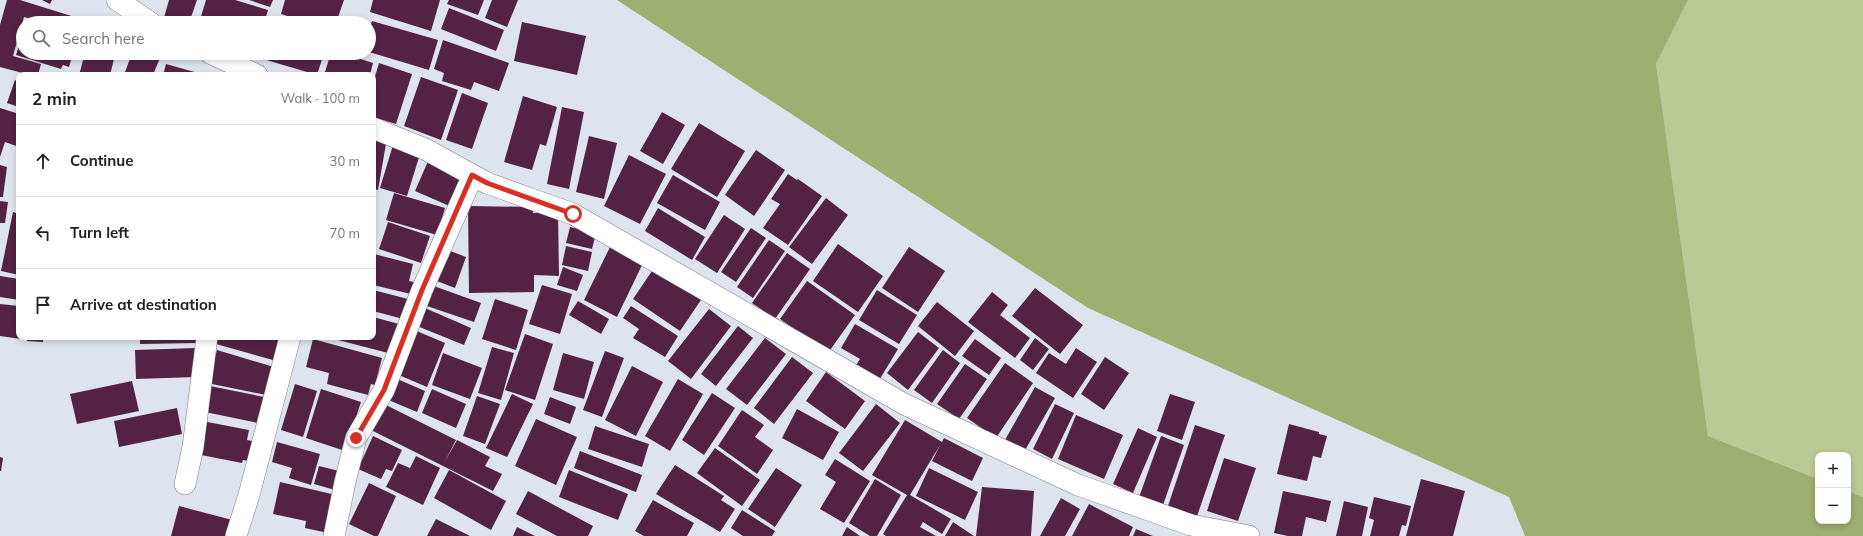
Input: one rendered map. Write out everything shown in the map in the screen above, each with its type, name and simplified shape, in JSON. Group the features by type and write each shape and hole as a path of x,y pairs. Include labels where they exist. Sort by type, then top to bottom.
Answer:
{"street":[{"path":"117,0 141,16"},
{"path":"224,60 248,72"},
{"path":"376,129 425,149 487,183 573,214 904,404 1064,479 1190,525 1249,536"},
{"path":"334,536 356,438 384,390 422,290 472,175"},
{"path":"185,484 193,447 207,340"},
{"path":"236,536 249,495 289,340"}],"green space":[{"path":"617,0 1688,0 1656,64 1708,436 1815,478 1815,524 1851,524 1851,492 1863,497 1863,536 1525,536 1509,497 1088,308"},
{"path":"1688,0 1863,0 1863,497 1851,492 1851,452 1815,452 1815,478 1708,436 1656,64"}],"building":[{"path":"7,0 20,0 71,16 16,16 16,45 13,56 16,57 16,60 27,60 41,64 39,72 19,72 0,67 0,25"},
{"path":"42,0 52,0 50,4"},
{"path":"169,0 197,0 191,16 164,16"},
{"path":"206,0 235,0 268,10 266,16 201,16"},
{"path":"249,0 273,0 270,7"},
{"path":"285,0 344,0 338,16 287,16 281,14"},
{"path":"373,0 440,0 431,31 370,12"},
{"path":"449,0 484,0 478,15 447,4"},
{"path":"492,0 518,0 507,27 485,18"},
{"path":"449,8 504,30 496,51 441,29"},
{"path":"376,22 438,40 429,70 376,54"},
{"path":"522,22 586,36 577,75 514,61"},
{"path":"443,40 509,63 499,91 474,82 471,90 442,81 444,73 434,69"},
{"path":"32,60 71,60 69,67 63,65 61,69"},
{"path":"83,60 114,60 111,72 80,72"},
{"path":"129,60 159,60 154,72 125,72"},
{"path":"266,60 322,60 318,72 307,72"},
{"path":"329,60 364,60 373,63 371,72 325,72"},
{"path":"379,63 412,74 396,124 376,118 376,73"},
{"path":"166,64 194,72 164,72"},
{"path":"421,77 458,90 441,140 404,126"},
{"path":"15,80 16,106 7,103"},
{"path":"462,93 488,103 472,149 446,140"},
{"path":"523,96 557,107 546,146 540,144 532,170 504,162"},
{"path":"562,107 584,112 569,189 547,184"},
{"path":"0,108 16,113 16,146 5,142 0,157"},
{"path":"662,112 685,125 663,164 640,151"},
{"path":"699,123 745,151 717,197 671,169"},
{"path":"376,136 387,138 378,190 376,190"},
{"path":"589,136 617,143 604,199 576,192"},
{"path":"393,145 420,154 407,196 380,188"},
{"path":"756,150 785,170 754,216 725,195"},
{"path":"629,155 666,174 640,224 604,206"},
{"path":"429,159 467,176 454,208 415,191"},
{"path":"0,165 7,167 3,197 0,197"},
{"path":"788,174 797,180 798,179 822,196 788,245 763,228 780,204 771,199"},
{"path":"673,175 720,202 705,230 657,203"},
{"path":"394,193 445,208 437,235 386,220"},
{"path":"826,198 848,215 812,264 789,247"},
{"path":"0,201 8,202 5,223 0,223"},
{"path":"468,206 533,207 533,213 558,212 559,276 534,275 534,292 469,293"},
{"path":"658,208 705,237 692,260 645,231"},
{"path":"13,212 16,213 16,274 1,271"},
{"path":"724,215 745,229 717,273 695,259"},
{"path":"388,222 430,236 421,263 379,249"},
{"path":"570,227 596,233 592,249 566,243"},
{"path":"751,228 766,238 736,282 721,272"},
{"path":"769,240 785,251 753,298 737,287"},
{"path":"838,244 883,276 858,312 813,281"},
{"path":"566,246 592,252 588,271 562,265"},
{"path":"610,247 643,263 617,317 584,300"},
{"path":"909,247 945,271 918,312 882,288"},
{"path":"445,249 466,257 455,288 434,280"},
{"path":"787,253 810,269 775,319 752,303"},
{"path":"376,255 413,264 409,281 418,283 415,295 376,286"},
{"path":"656,265 703,297 680,331 633,299"},
{"path":"563,267 583,275 577,291 557,285"},
{"path":"0,276 16,279 16,300 0,297"},
{"path":"807,281 855,315 828,353 780,319"},
{"path":"431,285 481,303 474,322 424,305"},
{"path":"542,285 572,294 560,334 529,324"},
{"path":"1035,288 1083,325 1060,354 1012,316"},
{"path":"877,290 917,315 899,344 859,320"},
{"path":"376,291 408,299 403,319 376,312"},
{"path":"992,292 1008,305 1000,315 1030,338 1015,358 968,322"},
{"path":"495,299 528,310 516,350 482,339"},
{"path":"578,301 609,319 601,334 569,315"},
{"path":"937,302 974,331 955,356 918,326"},
{"path":"0,304 16,306 16,338 0,336"},
{"path":"631,306 678,336 665,357 633,338 639,329 623,318"},
{"path":"425,308 471,328 464,345 417,326"},
{"path":"709,309 731,326 691,379 668,361"},
{"path":"376,318 399,324 392,354 338,340 376,340"},
{"path":"855,324 898,349 878,382 855,367 860,359 841,348"},
{"path":"738,326 753,338 716,386 701,374"},
{"path":"412,329 445,343 427,387 394,373"},
{"path":"918,332 939,348 908,390 887,373"},
{"path":"525,334 553,344 535,400 505,390"},
{"path":"765,338 786,354 747,405 726,389"},
{"path":"1035,338 1049,349 1033,370 1020,360"},
{"path":"975,339 1001,358 989,375 962,356"},
{"path":"43,340 43,342 27,341"},
{"path":"140,340 197,340 197,343 140,344"},
{"path":"209,340 286,340 280,362 209,342"},
{"path":"313,340 382,358 375,385 371,384 368,395 327,384 329,373 306,367"},
{"path":"492,347 514,353 501,400 478,393"},
{"path":"195,348 196,377 136,379 135,350"},
{"path":"1076,348 1097,362 1073,398 1036,373 1049,353 1066,364"},
{"path":"217,350 274,367 266,395 207,383"},
{"path":"943,350 960,363 932,403 914,390"},
{"path":"605,351 624,358 602,417 583,410"},
{"path":"443,353 482,368 470,399 432,385"},
{"path":"563,353 594,362 584,399 553,390"},
{"path":"792,357 813,373 774,424 754,408"},
{"path":"1105,357 1129,373 1104,410 1081,394"},
{"path":"1005,363 1033,383 996,438 967,418"},
{"path":"965,364 987,379 959,419 937,404"},
{"path":"632,366 663,382 636,436 605,420"},
{"path":"826,372 865,401 845,429 806,401"},
{"path":"395,378 425,391 417,412 386,399"},
{"path":"678,379 703,394 670,451 645,436"},
{"path":"132,381 139,411 77,424 70,394"},
{"path":"295,384 317,391 303,437 281,430"},
{"path":"210,386 264,397 258,423 205,412"},
{"path":"1035,387 1055,398 1024,452 1005,440"},
{"path":"321,389 361,402 345,451 306,438"},
{"path":"432,389 466,404 456,428 422,413"},
{"path":"712,393 735,408 704,455 682,440"},
{"path":"512,394 533,404 507,457 486,448"},
{"path":"1170,394 1195,402 1182,440 1157,431"},
{"path":"477,396 500,404 485,444 463,436"},
{"path":"550,397 576,407 570,424 544,414"},
{"path":"384,404 456,440 444,463 457,440 490,457 485,466 502,474 493,491 371,430"},
{"path":"876,404 900,423 863,471 839,453"},
{"path":"1055,404 1074,413 1052,459 1033,449"},
{"path":"177,408 182,434 119,447 114,421"},
{"path":"797,409 839,432 823,460 782,438"},
{"path":"742,410 764,425 755,437 773,450 757,474 718,446"},
{"path":"1076,415 1123,435 1104,479 1058,459"},
{"path":"536,419 577,437 556,485 515,466"},
{"path":"905,420 942,442 944,438 983,458 972,481 932,461 940,445 910,495 951,519 942,534 923,522 920,527 936,536 886,536 883,534 907,495 872,475"},
{"path":"202,421 249,430 247,440 258,442 254,462 243,460 242,463 196,454"},
{"path":"1289,424 1319,432 1319,434 1327,436 1321,458 1313,456 1307,481 1277,474"},
{"path":"1195,425 1225,435 1195,522 1166,512"},
{"path":"595,426 649,444 642,467 588,449"},
{"path":"1138,428 1157,437 1133,493 1113,484"},
{"path":"373,436 402,450 392,471 386,469 381,479 358,469"},
{"path":"1161,436 1184,445 1162,508 1138,500"},
{"path":"277,442 320,454 311,485 289,478 292,468 272,462"},
{"path":"715,448 760,480 742,506 697,473"},
{"path":"580,451 642,475 636,492 574,468"},
{"path":"416,456 440,468 423,505 386,487 398,463 410,468"},
{"path":"0,457 3,458 1,471 0,471"},
{"path":"1224,458 1256,468 1238,521 1207,511"},
{"path":"835,459 870,481 844,523 820,509 836,482 825,475"},
{"path":"675,465 724,496 721,500 735,509 720,532 656,494"},
{"path":"319,466 339,471 335,490 314,484"},
{"path":"776,468 802,485 775,527 748,509"},
{"path":"929,468 978,492 965,520 916,496"},
{"path":"449,470 506,501 491,530 434,498"},
{"path":"569,470 628,494 618,520 559,497"},
{"path":"875,479 901,495 877,536 870,536 849,523"},
{"path":"1421,479 1465,491 1453,536 1406,536"},
{"path":"280,482 336,495 328,533 305,528 306,521 273,514"},
{"path":"369,483 396,496 378,536 374,536 349,524"},
{"path":"982,487 1034,491 1031,536 976,536"},
{"path":"528,491 593,526 588,536 557,536 516,514"},
{"path":"1283,491 1331,501 1326,522 1306,517 1302,536 1288,536 1274,533"},
{"path":"1374,497 1411,506 1406,526 1402,525 1399,536 1370,536 1374,520 1369,518"},
{"path":"1061,498 1080,509 1065,536 1040,536"},
{"path":"653,500 694,523 687,536 644,536 635,531"},
{"path":"1344,501 1368,507 1362,536 1336,536"},
{"path":"1089,504 1133,527 1129,536 1072,536"},
{"path":"179,506 236,521 232,536 171,536"},
{"path":"742,510 775,531 772,536 743,536 731,528"},
{"path":"436,519 470,536 427,536"},
{"path":"953,522 974,536 945,536"},
{"path":"517,527 535,536 513,536"},
{"path":"847,527 860,536 842,536"},
{"path":"1136,529 1153,536 1133,536"}],"route":[{"path":"356,438 384,390 422,290 472,175 487,183 573,214"}]}
